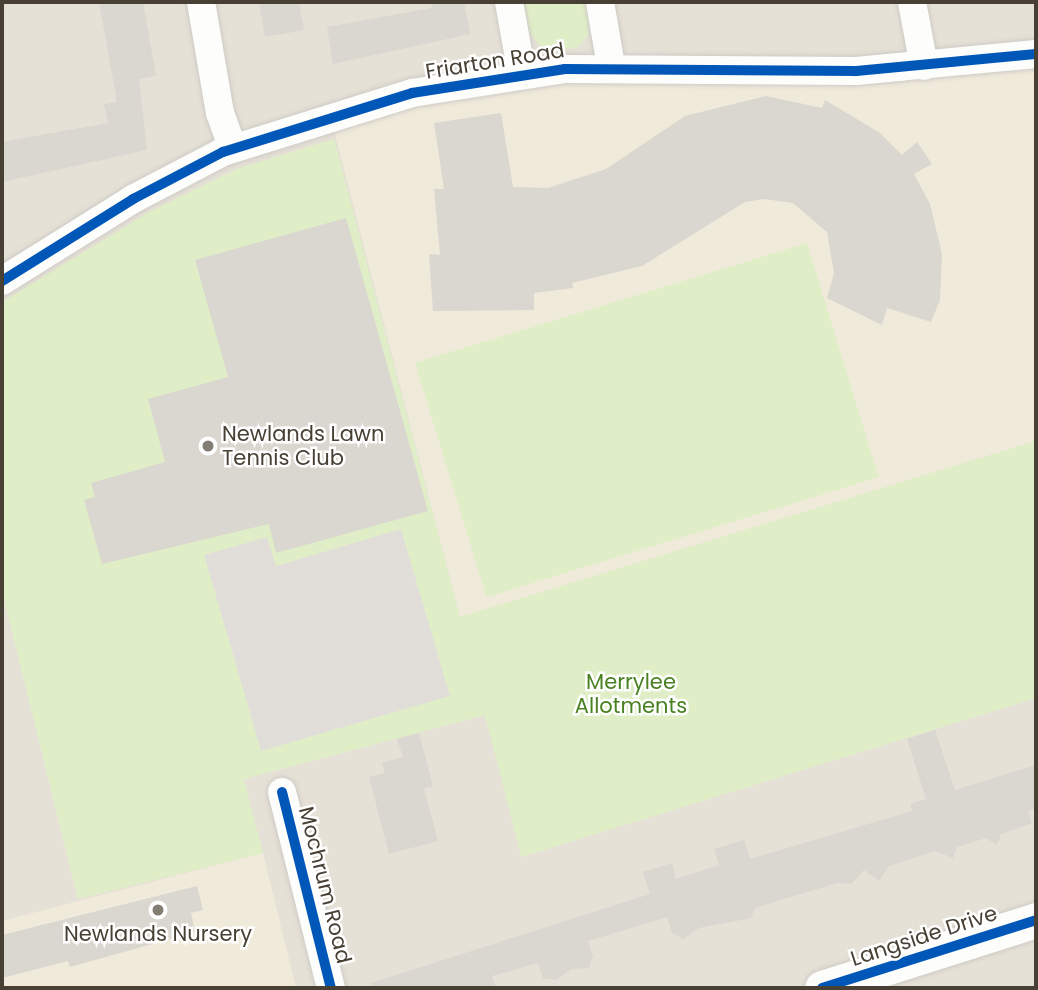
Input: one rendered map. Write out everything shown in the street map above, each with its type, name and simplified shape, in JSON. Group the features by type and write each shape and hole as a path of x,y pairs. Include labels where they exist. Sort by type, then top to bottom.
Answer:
{"street":[{"path":"201,2 220,113 233,148"},
{"path":"509,2 522,74"},
{"path":"600,2 611,66"},
{"path":"912,2 924,66"},
{"name":"Friarton Road","path":"2,281 133,200 233,148 362,105 522,74 611,66 856,71 1036,54"},
{"name":"Mochrum Road","path":"282,792 331,988"},
{"name":"Langside Drive","path":"822,988 1036,920"}],"shaded area":[{"path":"2,2 1036,2 1036,988 2,988"},
{"path":"1036,54 1036,441 460,617 330,115 527,74"},
{"path":"401,529 450,696 261,751 204,555 267,537 276,566"},
{"name":"Newlands Nursery","path":"263,853 296,988 2,988 2,921"}],"green space":[{"path":"524,2 587,2 589,34 577,48 544,50 530,34"},
{"name":"Newlands Lawn Tennis Club","path":"334,139 460,617 1036,441 1036,698 521,857 485,715 244,779 263,853 78,899 2,591 2,302 149,212 237,169"},
{"path":"807,243 879,477 487,597 415,363"}],"building":[{"path":"99,2 143,2 156,76 139,79 147,150 2,182 2,142 108,123 104,104 117,102"},
{"path":"259,2 299,2 304,30 265,37"},
{"path":"431,2 464,2 470,34 333,64 327,27 432,8"},
{"path":"766,96 822,108 825,100 880,133 902,155 917,142 932,164 914,174 930,204 942,254 940,300 931,322 887,308 882,325 827,298 834,273 827,232 793,203 764,199 745,202 642,266 572,283 573,288 534,293 534,310 433,311 429,254 440,255 434,189 444,189 434,123 501,113 513,187 548,188 606,169 685,116"},
{"path":"346,218 428,511 276,553 269,524 102,564 84,500 95,497 91,483 165,462 148,399 228,377 195,260"},
{"path":"935,730 955,790 1036,765 1036,808 1028,811 1032,823 1001,834 997,845 986,838 957,847 953,858 935,851 889,866 879,881 864,870 851,884 837,883 755,908 751,918 699,928 683,939 672,933 667,917 588,941 593,956 589,968 572,969 556,980 543,978 538,963 492,976 496,988 372,988 371,983 650,894 643,872 672,863 676,879 719,865 714,849 744,840 750,859 912,811 910,804 926,799 907,739"},
{"path":"419,733 433,786 424,788 438,841 389,854 369,777 385,773 382,763 403,757 397,739"},
{"path":"197,886 203,910 191,913 195,932 70,967 68,961 2,978 2,935"}],"cycle path":[{"path":"2,281 133,199 223,152 412,93 565,69 856,71 1036,54"},
{"path":"282,792 331,988"},
{"path":"822,988 1036,920"}],"place":[{"name":"Newlands Lawn Tennis Club","path":"208,446"},
{"name":"Newlands Nursery","path":"158,910"}],"park label":[{"name":"Merrylee Allotments","path":"631,694"}]}
